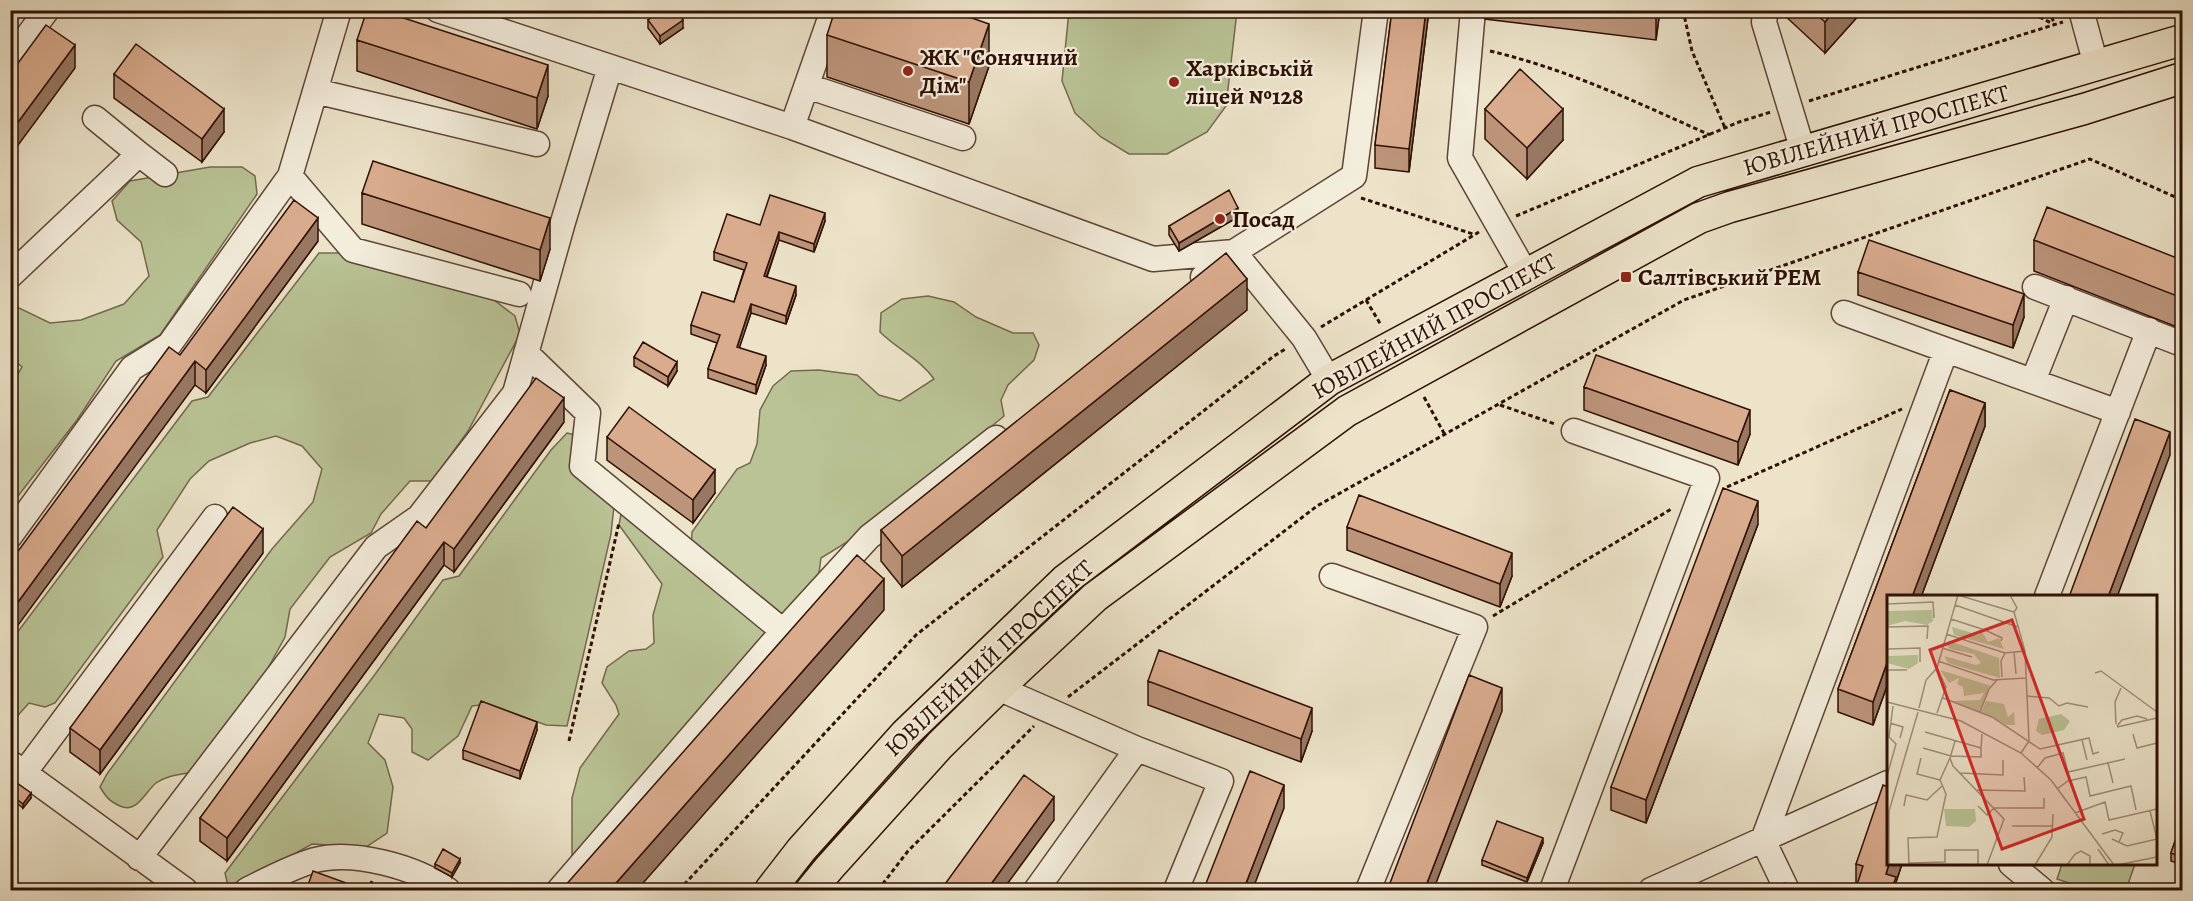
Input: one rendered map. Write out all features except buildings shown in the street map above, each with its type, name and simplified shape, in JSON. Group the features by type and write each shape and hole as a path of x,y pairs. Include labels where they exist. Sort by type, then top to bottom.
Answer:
{"main road":[{"name":"ЮВІЛЕЙНИЙ ПРОСПЕКТ","path":"770,891 801,850 905,734 1065,580 1329,380 1698,182 2182,40"},
{"name":"ЮВІЛЕЙНИЙ ПРОСПЕКТ","path":"811,891 940,745 1095,597 1347,411 1699,218 1730,207 2084,109 2182,78"},
{"path":"1329,380 1347,411"}],"street":[{"path":"10,60 47,10"},
{"path":"10,536 132,368 169,345 290,177 339,10"},
{"path":"438,10 792,127 1153,259 1234,252"},
{"path":"792,127 833,10"},
{"path":"1188,289 1234,252 1354,176 1376,10"},
{"path":"1473,10 1460,158 1526,274"},
{"path":"1766,10 1764,22 1803,151"},
{"path":"2082,10 2096,65"},
{"path":"139,858 376,547 419,518 514,393 610,67"},
{"path":"807,86 963,138"},
{"path":"315,91 537,144"},
{"path":"95,118 165,174"},
{"path":"10,276 139,154"},
{"path":"290,177 353,250 519,294"},
{"path":"1234,252 1304,338 1329,380"},
{"path":"2035,287 2182,344"},
{"path":"2033,381 2066,298"},
{"path":"1844,313 2118,412"},
{"path":"2049,595 2150,330"},
{"path":"1787,891 1763,840 1946,350"},
{"path":"526,353 588,413 582,466 783,632"},
{"path":"559,891 783,632 869,537 1010,428"},
{"path":"1552,891 1707,478 1574,431"},
{"path":"185,891 17,768 215,517"},
{"path":"1332,576 1475,627 1368,891"},
{"path":"998,688 1137,749 1221,782 1176,891"},
{"path":"1036,891 1137,749"},
{"path":"1651,891 1887,783"},
{"path":"247,891 302,864 347,857 362,858 400,868 428,879 448,891"},
{"path":"2011,865 2042,891"}],"path":[{"path":"1683,10 1692,51 1725,128"},
{"path":"2026,10 2054,25 2049,10"},
{"path":"1470,46 1524,59 1616,93 1710,135"},
{"path":"878,891 908,851 1050,711 1317,506 1684,300 2090,159 2182,200"},
{"path":"1341,184 1364,200 1473,234"},
{"path":"1366,300 1382,326"},
{"path":"1421,393 1445,435"},
{"path":"1475,627 1701,495 1928,398"},
{"path":"1500,405 1574,431"},
{"path":"569,741 624,500"},
{"path":"369,891 373,877"}],"green space":[{"path":"1069,11 1237,11 1226,106 1207,132 1167,154 1129,154 1101,137 1075,113 1062,81"},
{"path":"210,167 242,167 255,176 257,194 160,335 116,361 77,420 11,505 11,386 22,367 11,358 11,306 50,323 81,320 124,304 149,276 141,242 117,220 112,201 130,181"},
{"path":"319,253 340,253 494,300 515,316 520,334 468,431 432,481 410,481 381,514 371,533 330,557 290,609 285,637 262,679 192,772 160,780 136,805 126,808 120,806 108,798 100,787 107,774 272,549 313,502 322,469 302,446 276,436 250,443 209,461 190,479 157,530 163,557 55,703 45,707 29,703 11,723 10,642 192,401 208,397"},
{"path":"928,296 954,302 976,317 1013,333 1033,333 1039,345 1034,360 1008,385 1001,400 1004,416 865,531 821,558 818,580 781,624 691,548 692,532 737,469 750,463 757,444 760,410 773,386 791,371 819,370 857,375 879,395 900,401 934,379 922,366 880,332 881,313 902,299"},
{"path":"567,433 575,435 614,506 611,534 567,726 546,725 488,704 472,706 458,736 428,760 412,752 412,729 404,718 379,714 368,743 385,760 393,787 387,833 366,847 312,844 242,883 228,886 225,873 443,580 459,576 551,450"},
{"path":"622,508 776,631 572,865 572,798 580,768 619,714 602,683 607,667 629,651 646,649 654,643 653,615 662,584 619,525"},
{"path":"2062,865 2135,865 2126,890 2090,890 2057,879"}],"place":[{"name":"ЖК \"Сонячний Дім\"","path":"908,71"},
{"name":"Харківській ліцей №128","path":"1174,82"},
{"name":"Посад","path":"1220,219"},
{"name":"Салтівський РЕМ","path":"1626,277"}]}
